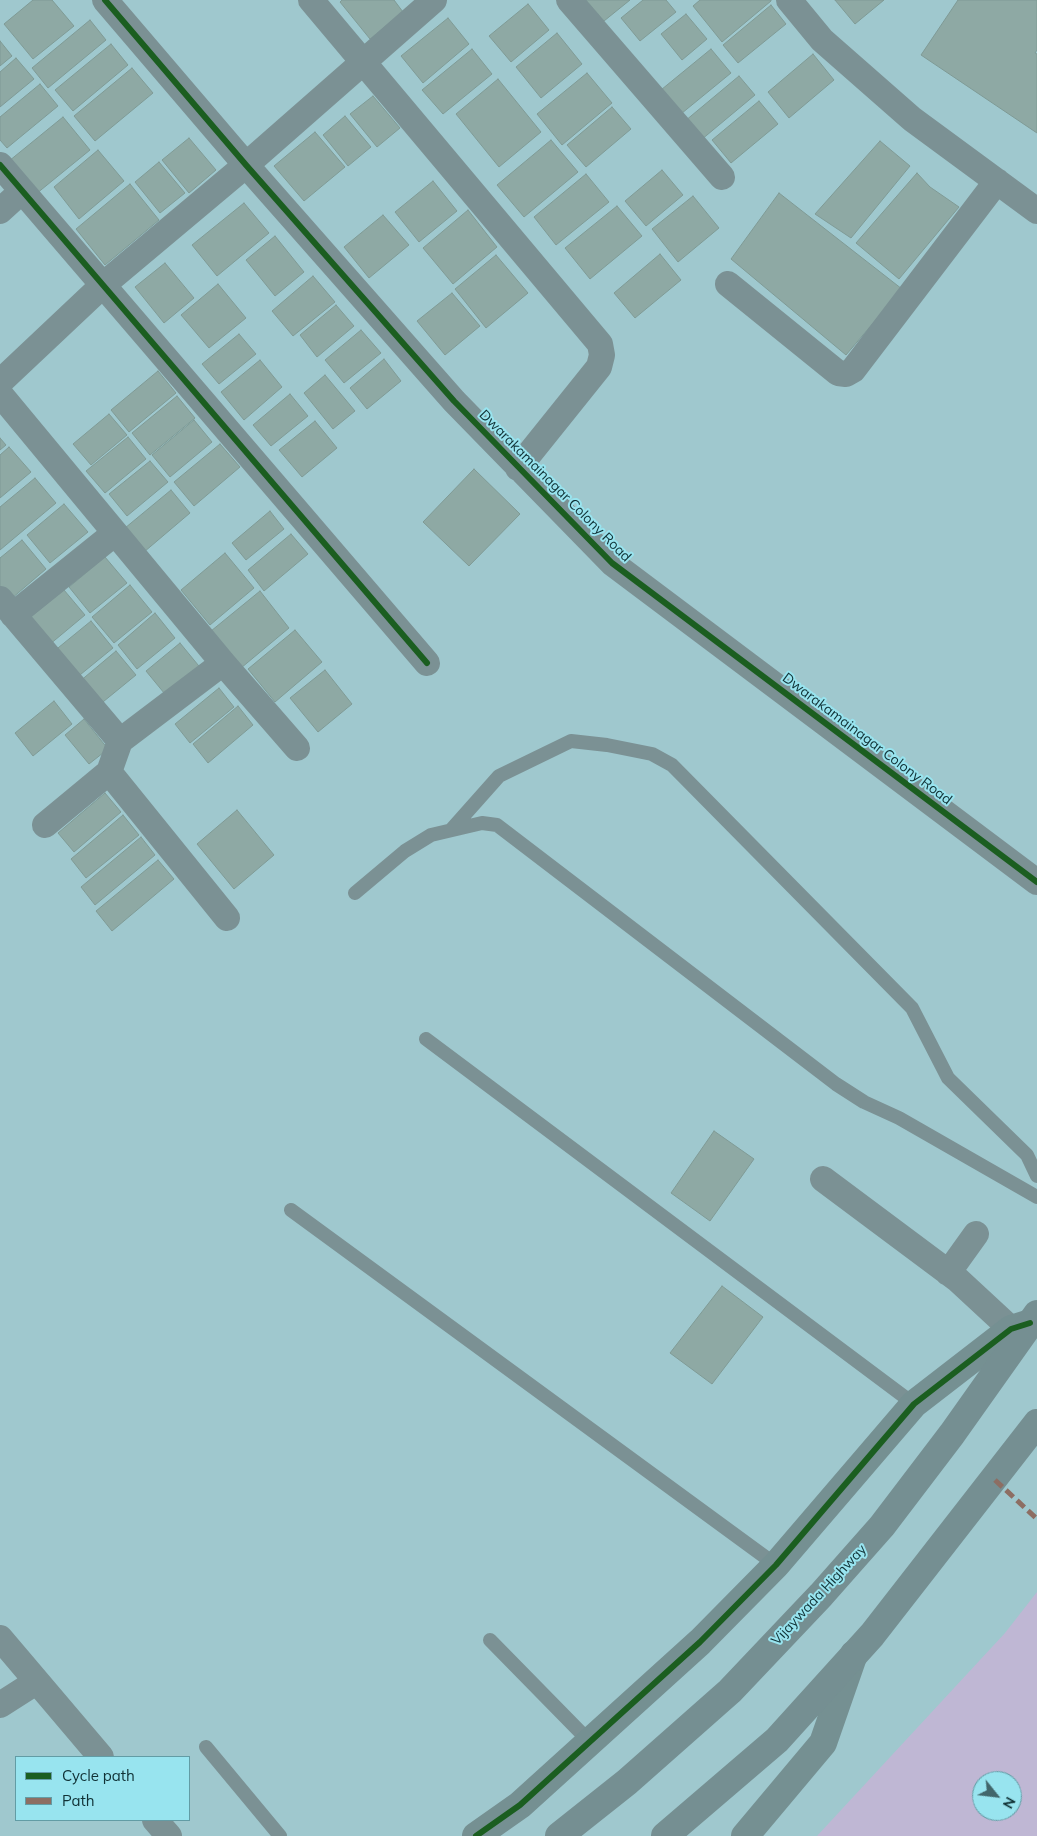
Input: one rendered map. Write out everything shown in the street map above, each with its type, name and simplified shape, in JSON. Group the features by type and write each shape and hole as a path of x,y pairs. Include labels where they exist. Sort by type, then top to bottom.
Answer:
{"highway":[{"name":"Vijaywada Highway","path":"559,1836 627,1782 730,1691 821,1595 893,1511 952,1434 1026,1322"},
{"path":"665,1836 777,1740 854,1654 982,1496 1037,1423"}],"street":[{"name":"Dwarakamainagar Colony Road","path":"105,0 246,165 454,401 612,563 1037,882"},
{"path":"311,0 600,344 602,355 599,367 518,468"},
{"path":"0,382 103,285 246,165 362,61 434,0"},
{"path":"570,0 722,177"},
{"path":"789,0 822,40 912,119 1037,211"},
{"path":"0,165 427,662"},
{"path":"728,284 838,373 846,374 853,370 997,181"},
{"path":"0,211 22,191"},
{"path":"0,394 223,663 297,748"},
{"path":"115,533 7,607 120,740"},
{"path":"45,825 109,772 120,740 223,663"},
{"path":"109,772 227,918"},
{"path":"476,1836 520,1805 700,1642 776,1564 914,1404 1026,1322 948,1273 824,1179"},
{"path":"948,1273 976,1234"},
{"path":"0,1638 100,1756"},
{"path":"745,1836 823,1743 854,1654"},
{"path":"0,1705 36,1682"},
{"path":"156,1821 169,1836"}],"lane":[{"path":"451,830 498,776 572,741 607,745 652,754 672,765 912,1008 948,1078 1027,1155 1037,1176"},
{"path":"355,893 404,851 431,835 482,823 497,825 836,1084 864,1102 899,1118 1037,1197"},
{"path":"426,1039 914,1404"},
{"path":"291,1210 776,1564"},
{"path":"490,1640 590,1742"},
{"path":"206,1747 280,1836"}],"shaded area":[{"path":"1037,1592 1037,1836 817,1836 1005,1633"}],"building":[{"path":"33,0 52,0 74,26 33,59 4,24"},
{"path":"342,0 394,0 403,12 370,39 340,2"},
{"path":"586,0 630,0 604,21"},
{"path":"643,0 666,0 676,12 640,41 621,18"},
{"path":"700,0 771,1 722,42 693,6"},
{"path":"835,0 884,0 855,24"},
{"path":"958,0 1037,0 1037,50 1035,53 1037,54 1037,133 921,55"},
{"path":"528,4 549,30 511,62 489,36"},
{"path":"771,5 786,24 738,63 723,45"},
{"path":"686,14 707,39 682,60 661,34"},
{"path":"448,18 469,44 423,83 401,56"},
{"path":"90,20 106,40 48,88 32,68"},
{"path":"557,33 582,64 541,98 516,67"},
{"path":"0,41 12,56 0,66"},
{"path":"111,44 128,65 73,111 55,90"},
{"path":"472,49 492,74 443,114 422,90"},
{"path":"711,49 731,73 676,118 656,94"},
{"path":"813,54 834,80 789,118 768,92"},
{"path":"16,58 34,79 0,107 0,72"},
{"path":"132,68 153,93 95,141 74,116"},
{"path":"587,73 612,103 562,145 537,114"},
{"path":"739,76 755,95 701,140 685,121"},
{"path":"498,79 541,132 499,167 456,114"},
{"path":"40,84 58,106 7,148 0,140 0,117"},
{"path":"373,96 400,128 377,147 350,114"},
{"path":"759,101 778,124 731,163 712,140"},
{"path":"612,107 631,129 586,167 567,145"},
{"path":"345,116 371,147 348,166 323,135"},
{"path":"63,117 90,150 36,194 9,161"},
{"path":"315,132 345,167 304,201 274,166"},
{"path":"189,138 216,170 189,193 162,160"},
{"path":"551,140 578,172 524,217 497,185"},
{"path":"880,141 910,166 851,238 815,214"},
{"path":"98,150 124,181 79,219 54,187"},
{"path":"159,162 185,193 160,213 135,182"},
{"path":"662,170 683,195 646,226 625,201"},
{"path":"917,173 930,187 959,207 899,279 856,243"},
{"path":"586,174 609,202 556,245 534,217"},
{"path":"433,181 457,211 419,242 395,212"},
{"path":"130,184 159,220 105,265 76,229"},
{"path":"779,193 902,289 846,355 731,259"},
{"path":"693,196 719,228 678,262 652,229"},
{"path":"244,203 269,233 217,276 192,245"},
{"path":"617,206 642,236 590,279 565,248"},
{"path":"468,210 497,247 453,284 423,248"},
{"path":"383,215 409,245 369,278 344,247"},
{"path":"275,236 304,272 275,296 246,260"},
{"path":"660,254 681,280 635,318 614,293"},
{"path":"496,255 528,293 486,328 455,289"},
{"path":"165,263 194,298 164,323 135,287"},
{"path":"313,276 335,302 293,336 272,311"},
{"path":"218,284 246,318 209,348 181,315"},
{"path":"452,293 480,326 445,355 417,321"},
{"path":"336,305 354,326 317,357 300,335"},
{"path":"361,330 381,353 344,383 325,360"},
{"path":"239,334 256,354 219,384 202,364"},
{"path":"384,359 401,381 367,409 350,388"},
{"path":"260,360 282,387 244,420 221,392"},
{"path":"158,371 176,393 129,432 111,410"},
{"path":"325,375 355,411 333,429 304,393"},
{"path":"290,394 308,416 271,446 253,425"},
{"path":"177,396 195,418 150,455 132,433"},
{"path":"109,414 127,435 91,465 73,444"},
{"path":"194,420 212,442 170,477 152,455"},
{"path":"315,421 337,448 302,477 279,450"},
{"path":"128,437 146,459 105,493 86,471"},
{"path":"0,438 6,445 0,450"},
{"path":"220,444 240,467 194,506 174,482"},
{"path":"9,447 31,472 0,498 0,455"},
{"path":"150,461 168,482 127,516 109,494"},
{"path":"474,469 520,514 469,566 423,522"},
{"path":"35,478 56,503 0,550 0,507"},
{"path":"171,490 190,513 144,552 125,528"},
{"path":"64,504 88,532 50,563 27,535"},
{"path":"270,511 284,529 246,560 232,543"},
{"path":"291,534 308,554 264,591 248,570"},
{"path":"22,540 46,569 11,599 0,586 0,558"},
{"path":"225,553 254,588 210,625 181,590"},
{"path":"105,557 127,583 90,613 69,587"},
{"path":"130,585 152,612 114,643 92,617"},
{"path":"64,590 85,615 49,645 27,620"},
{"path":"260,591 289,628 241,668 211,631"},
{"path":"155,613 175,638 137,669 118,645"},
{"path":"91,621 113,648 75,679 53,652"},
{"path":"295,630 322,662 275,702 248,669"},
{"path":"180,643 203,671 169,699 146,671"},
{"path":"116,651 136,675 98,706 79,682"},
{"path":"325,670 352,704 318,732 290,698"},
{"path":"219,688 234,707 190,743 175,724"},
{"path":"54,701 72,724 33,756 15,733"},
{"path":"238,706 253,725 208,763 193,744"},
{"path":"84,719 108,749 89,764 65,735"},
{"path":"105,793 121,812 74,852 58,833"},
{"path":"237,810 274,855 234,889 197,844"},
{"path":"123,815 139,835 86,878 71,859"},
{"path":"141,837 155,855 95,905 81,887"},
{"path":"158,860 174,879 112,931 96,911"},
{"path":"714,1131 754,1159 710,1221 671,1193"},
{"path":"722,1286 763,1317 712,1384 670,1353"}],"marked path":[{"path":"995,1480 1037,1519"}],"cycle path":[{"path":"105,0 246,165 454,401 612,563 1037,882"},
{"path":"0,165 427,663"},
{"path":"476,1836 520,1805 700,1642 776,1565 914,1404 1011,1329 1030,1323"}]}
